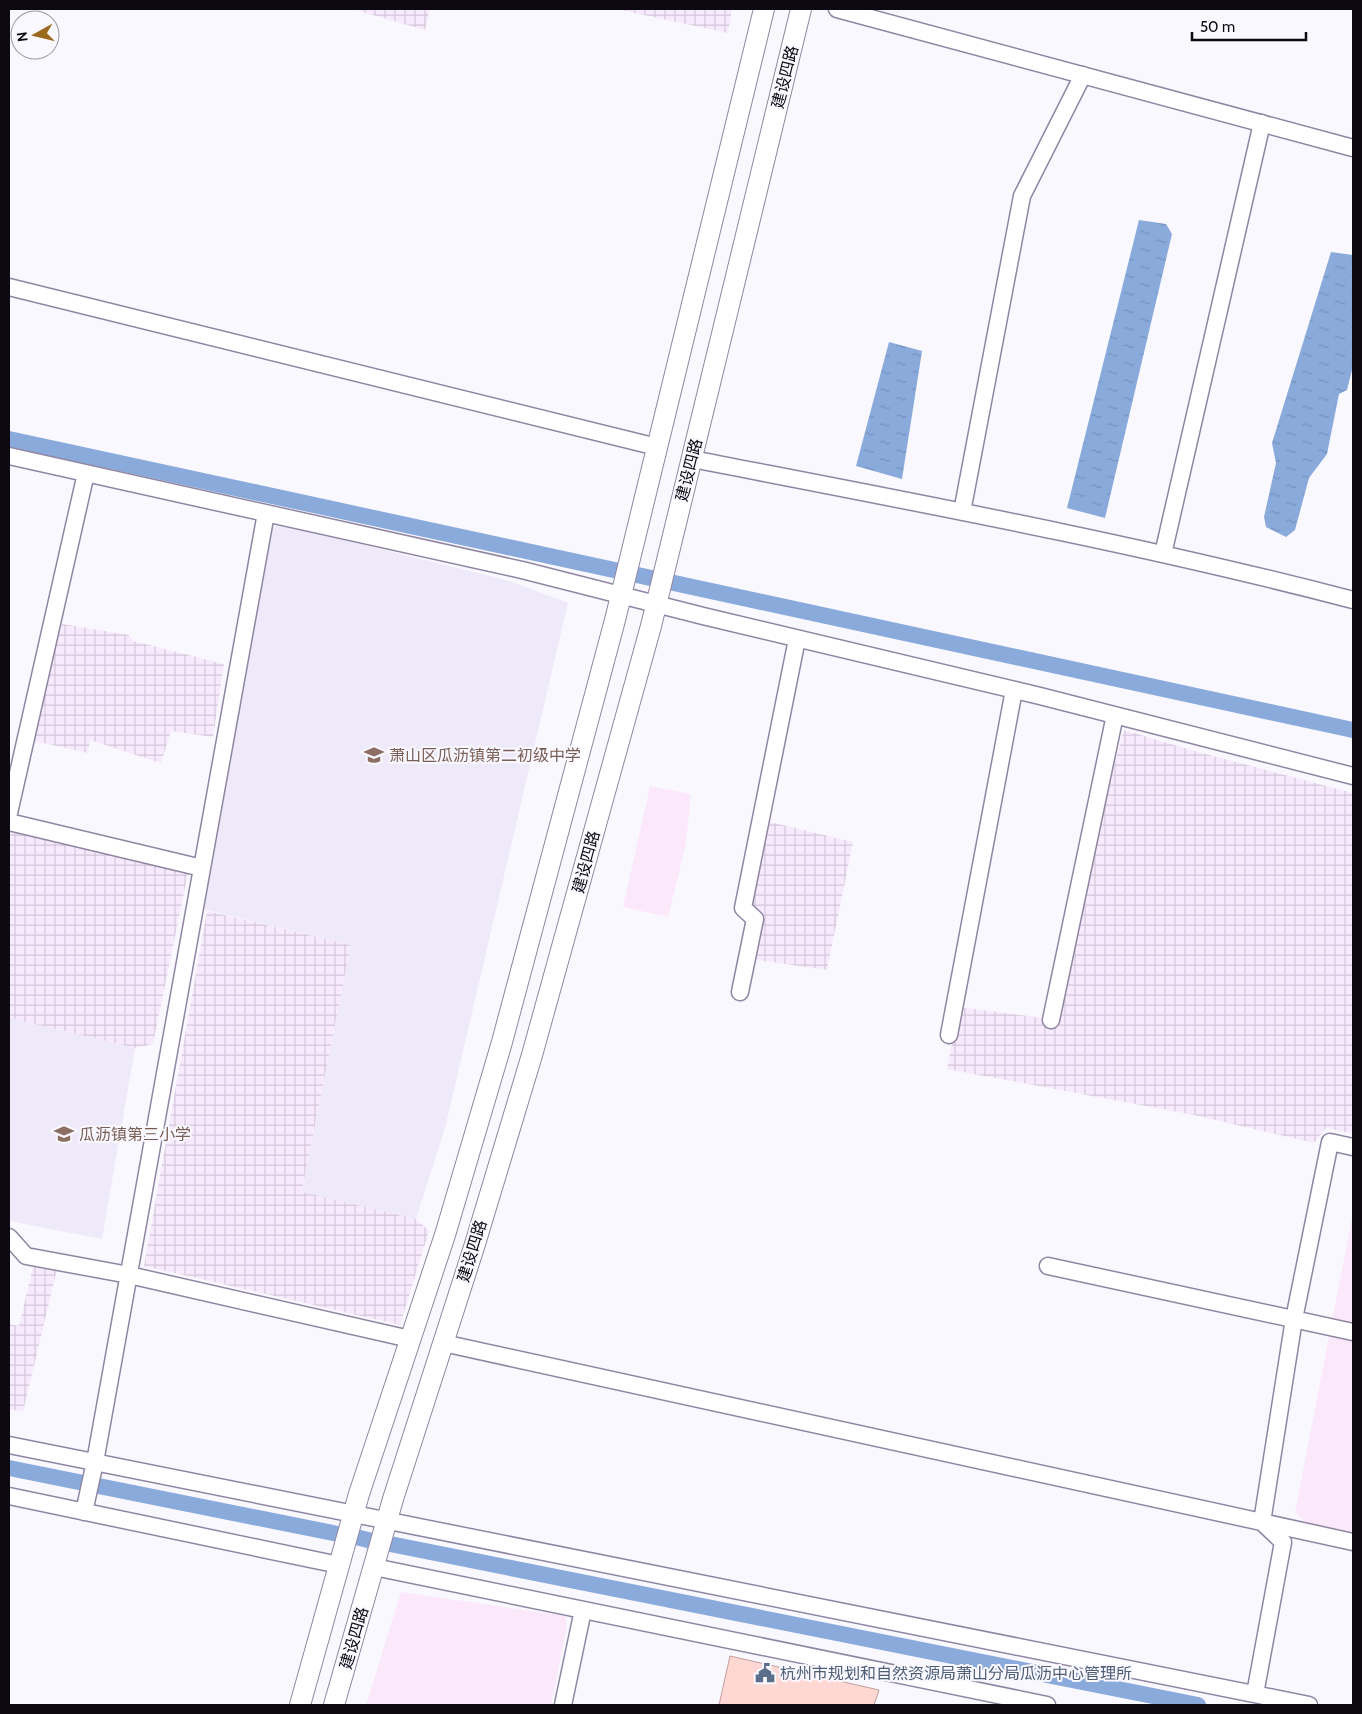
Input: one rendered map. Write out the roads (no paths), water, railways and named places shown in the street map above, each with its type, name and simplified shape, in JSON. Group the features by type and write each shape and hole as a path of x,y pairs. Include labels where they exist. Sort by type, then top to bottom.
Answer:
{"main road":[{"name":"建设四路","path":"300,1705 354,1514 445,1236 502,1042 624,583 764,9"},
{"name":"建设四路","path":"334,1705 387,1520 532,1055 660,590 801,9"}],"street":[{"path":"837,9 1353,148"},
{"path":"962,512 1022,196 1083,75"},
{"path":"1163,554 1262,123"},
{"path":"9,286 657,447"},
{"path":"9,456 522,570 1115,715 1353,776"},
{"path":"692,459 1073,533 1353,600"},
{"path":"9,813 86,474"},
{"path":"84,1511 95,1463 266,513"},
{"path":"740,992 755,919 743,908 798,639"},
{"path":"948,1035 1014,690"},
{"path":"1051,1020 1115,715"},
{"path":"9,822 202,868"},
{"path":"1262,1522 1294,1319 1330,1142 1353,1147"},
{"path":"9,1237 26,1256 129,1275 410,1339"},
{"path":"1048,1266 1353,1332"},
{"path":"443,1343 1353,1542"},
{"path":"9,1445 1309,1705"},
{"path":"9,1496 340,1565"},
{"path":"1254,1694 1283,1542 1262,1522"},
{"path":"374,1567 1047,1705"},
{"path":"563,1705 583,1610"}],"water":[{"path":"1139,220 1166,224 1172,234 1105,518 1067,508"},
{"path":"1331,252 1353,255 1353,366 1347,390 1339,394 1327,454 1309,478 1295,530 1286,537 1266,527 1264,517 1276,463 1272,443"},
{"path":"889,342 922,351 902,479 856,466"}],"waterway":[{"path":"9,439 1353,730"},
{"path":"9,1468 338,1534"},
{"path":"356,1537 372,1541"},
{"path":"390,1544 1198,1705"}],"place":[{"name":"萧山区瓜沥镇第二初级中学","path":"374,755"},
{"name":"瓜沥镇第三小学","path":"64,1134"},
{"name":"杭州市规划和自然资源局萧山分局瓜沥中心管理所","path":"765,1673"}]}
